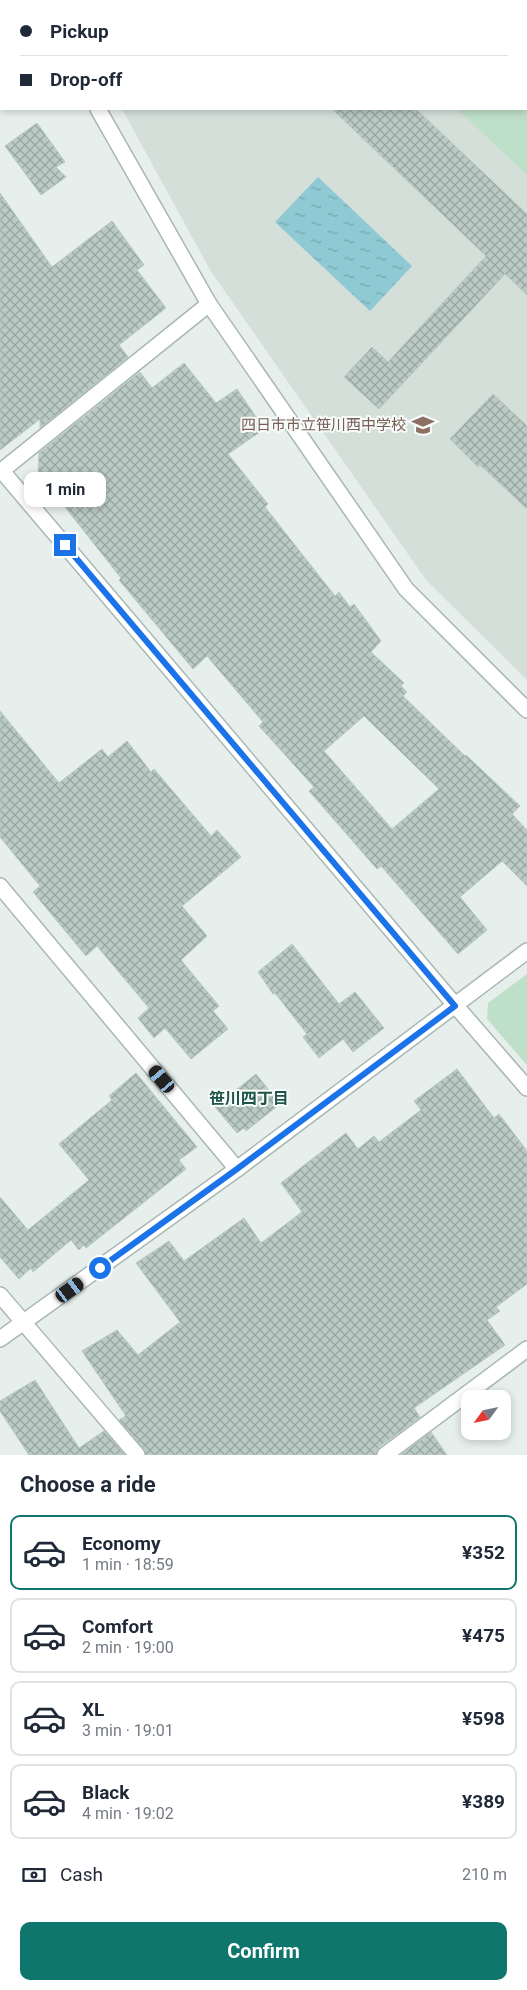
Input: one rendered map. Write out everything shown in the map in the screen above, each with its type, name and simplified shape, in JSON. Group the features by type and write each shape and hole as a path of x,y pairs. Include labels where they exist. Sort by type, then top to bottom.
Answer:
{"street":[{"path":"99,110 209,304 406,589 527,710"},
{"path":"209,304 1,472 455,1006 527,1088"},
{"path":"0,886 237,1169"},
{"path":"0,1339 237,1169 527,952"},
{"path":"0,1295 137,1455"},
{"path":"385,1455 527,1349"}],"shaded area":[{"name":"四日市市立笹川西中学校","path":"123,110 527,110 527,680 426,580 210,270"}],"green space":[{"path":"458,110 527,110 527,175"},
{"path":"527,974 527,1065 487,1019 488,1003"}],"water":[{"path":"318,177 412,266 370,311 275,222"}],"building":[{"path":"333,110 417,110 527,214 527,295 505,274 379,409 344,377 372,347 388,362 486,256"},
{"path":"37,123 65,162 56,167 66,177 41,195 5,146"},
{"path":"0,193 52,267 112,221 144,265 137,270 166,308 119,345 128,357 40,428 40,419 0,450"},
{"path":"184,363 216,403 237,389 262,426 258,429 260,432 228,454 268,504 265,507 335,596 339,592 350,607 354,604 381,641 371,652 404,683 401,686 407,692 403,696 520,806 512,814 527,830 527,886 502,861 460,897 487,930 458,954 381,866 377,869 309,791 314,787 259,726 263,722 207,656 193,669 119,580 121,578 61,502 59,504 38,478 39,453 140,372 152,388","holes":["364,716 439,789 392,829 324,751"]},
{"path":"493,394 527,426 527,509 480,465 478,467 450,439"},
{"path":"0,711 59,783 102,749 108,757 127,741 151,772 154,769 211,836 217,830 241,857 182,906 207,936 181,960 219,1006 213,1011 228,1029 191,1059 165,1028 154,1038 138,1018 149,1008 97,946 86,956 33,892 40,886 0,837"},
{"path":"292,944 339,1004 355,992 384,1028 353,1052 343,1039 319,1058 303,1037 307,1034 275,993 273,994 258,972"},
{"path":"457,1069 494,1118 499,1114 527,1151 527,1284 496,1307 500,1311 487,1320 505,1345 414,1408 420,1417 379,1447 376,1455 146,1455 144,1449 119,1420 126,1416 82,1351 117,1330 138,1355 180,1322 136,1263 169,1241 184,1261 244,1218 261,1243 302,1212 281,1183 346,1133 358,1149 374,1136 379,1142 421,1110 414,1101"},
{"path":"136,1073 197,1147 179,1160 186,1169 86,1248 84,1245 79,1250 71,1240 33,1272 31,1268 19,1279 0,1257 0,1197 28,1230 89,1180 59,1144 112,1100 109,1096"},
{"path":"256,1074 280,1104 246,1131 244,1128 237,1133 215,1107"},
{"path":"35,1380 79,1448 104,1431 125,1455 29,1455 0,1411 0,1401"},
{"path":"431,1432 447,1455 401,1455"}],"place":[{"name":"四日市市立笹川西中学校","path":"423,425"}],"district":[{"name":"笹川四丁目","path":"249,1098"}],"route":[{"path":"65,545 455,1006 237,1169 100,1268"}]}
